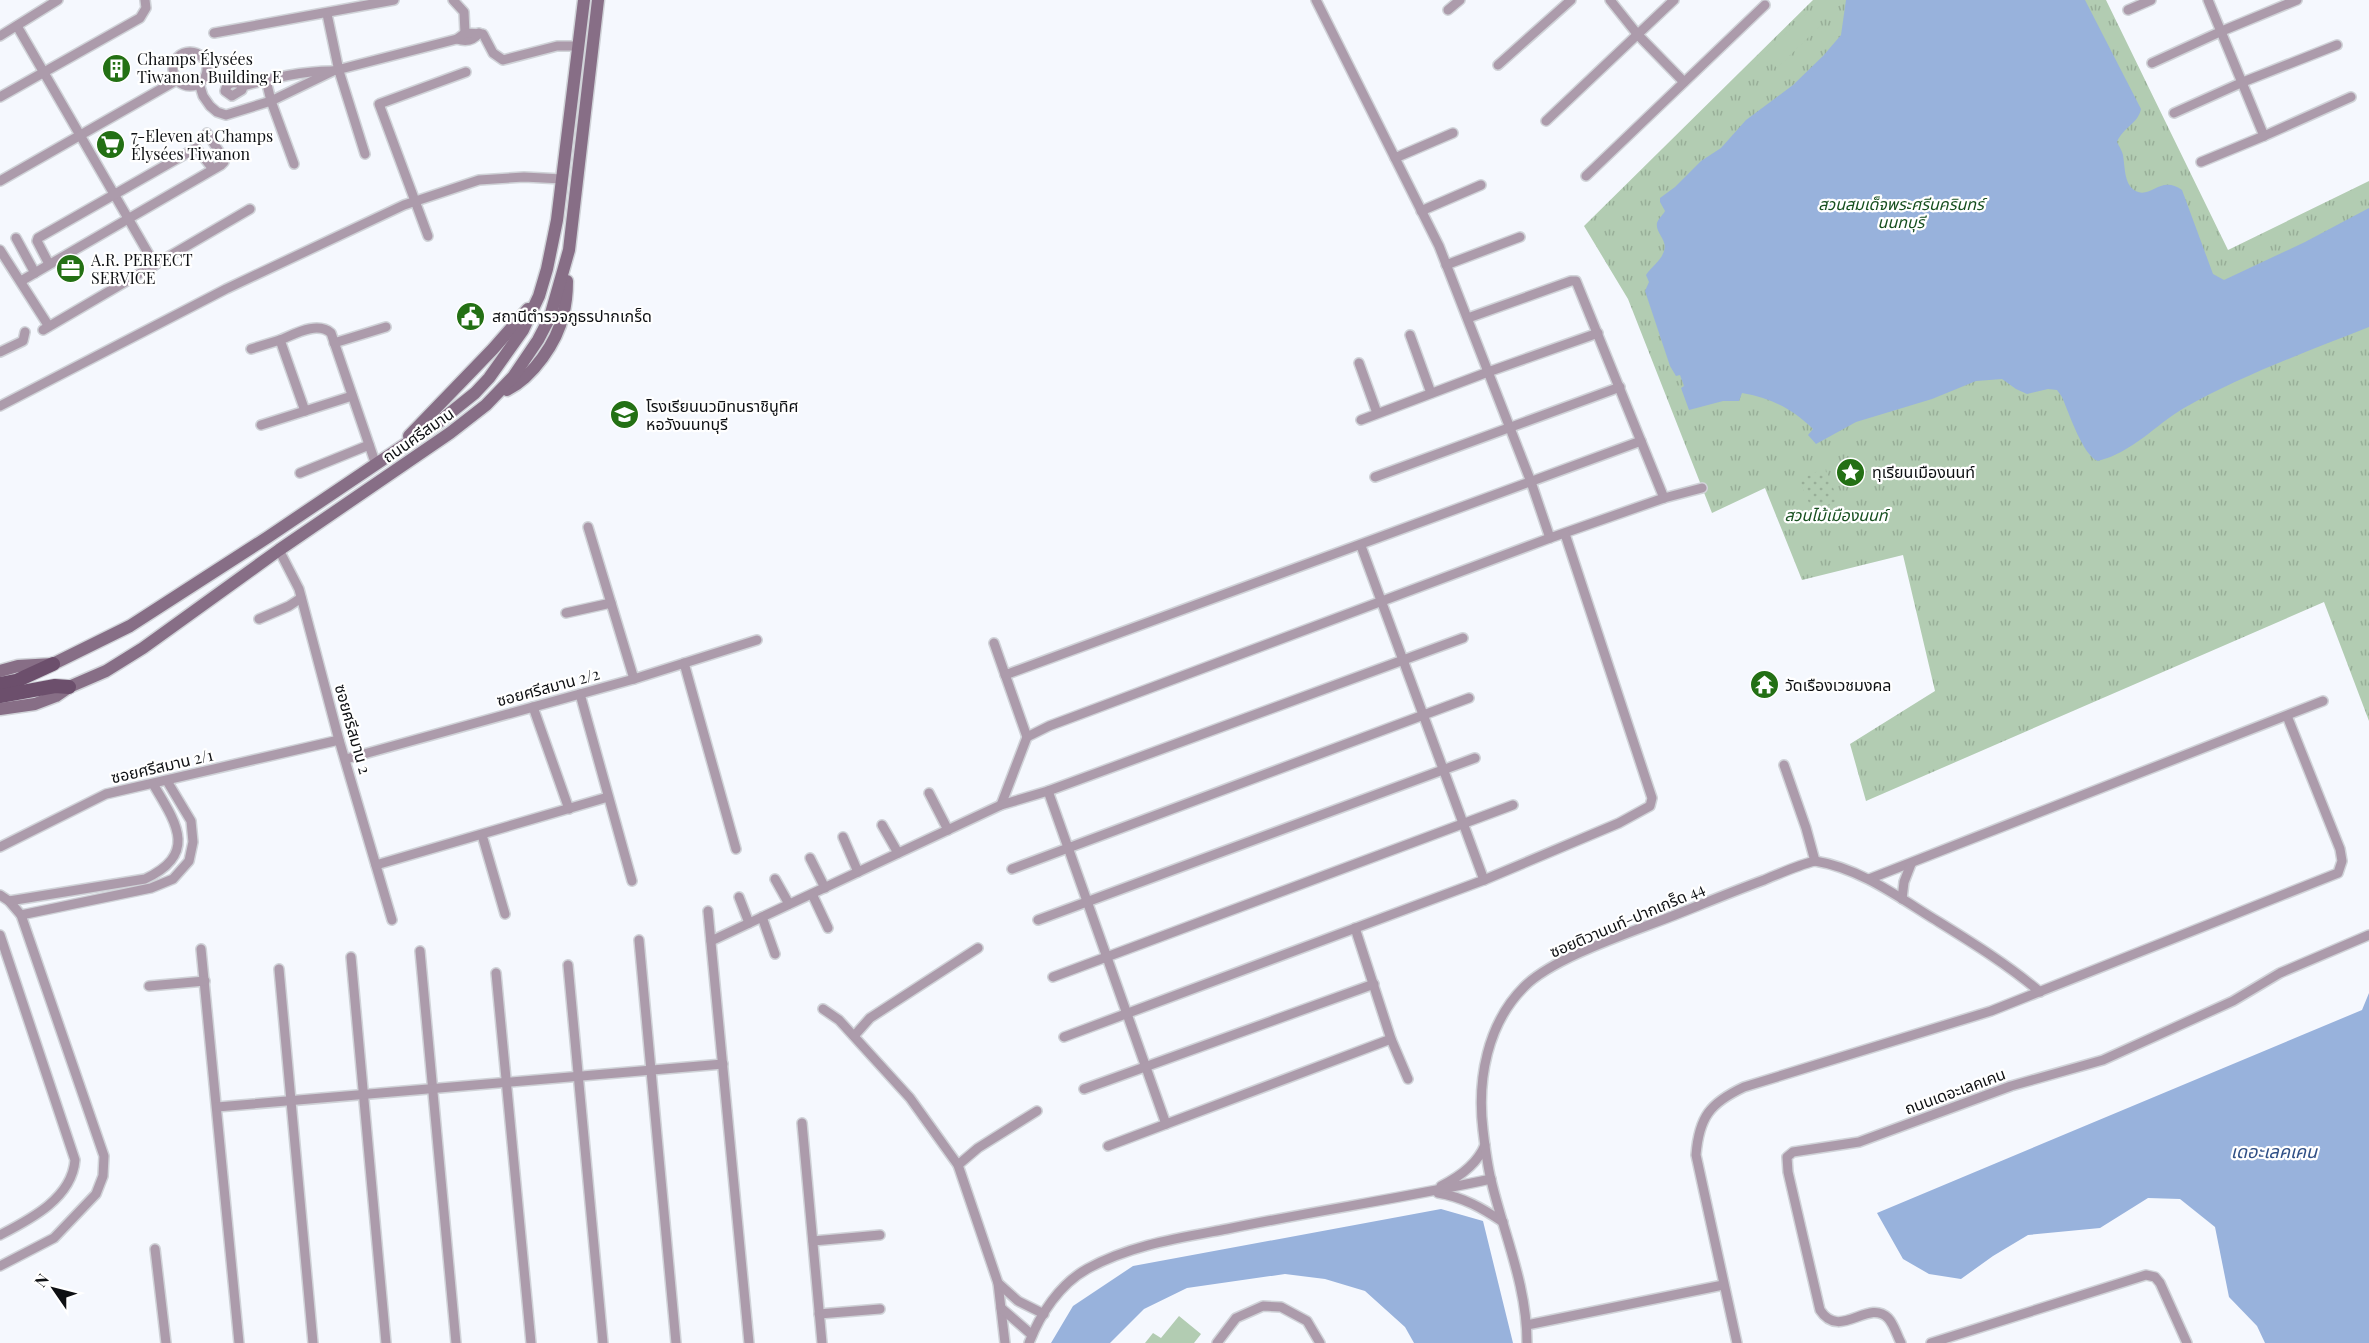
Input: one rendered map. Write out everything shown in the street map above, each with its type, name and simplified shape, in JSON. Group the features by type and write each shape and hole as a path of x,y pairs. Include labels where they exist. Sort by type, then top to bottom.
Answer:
{"main road":[{"name":"ถนนศรีสมาน","path":"0,671 18,666 53,664 130,626 376,465 458,408 489,378 514,346 538,296 553,243 584,0"},
{"name":"ถนนศรีสมาน","path":"0,709 35,704 56,696 69,687 106,671 143,648 279,550 442,440 496,396 522,380 537,364 559,327 566,298 569,250 598,0"},
{"path":"390,455 493,349 538,296"},
{"path":"0,684 16,681 53,664"},
{"path":"0,696 33,689 69,687"}],"street":[{"path":"0,36 58,0"},
{"path":"0,97 140,18 146,8 145,0"},
{"path":"214,33 394,0"},
{"path":"453,0 464,12 461,36 465,42 475,38 479,33 483,34 493,53 503,60 557,46 578,46"},
{"path":"1316,0 1446,265 1531,482 1550,538"},
{"path":"1448,10 1460,0"},
{"path":"1498,65 1571,0"},
{"path":"1610,0 1638,35 1684,82"},
{"path":"1546,121 1674,0"},
{"path":"2128,10 2151,0"},
{"path":"2208,0 2264,136"},
{"path":"2152,63 2297,0"},
{"path":"1586,176 1765,5"},
{"path":"327,14 336,71 365,154"},
{"path":"17,26 155,265"},
{"path":"199,83 203,96 210,106 226,115 270,101 336,71 461,36"},
{"path":"2174,113 2243,82 2337,45"},
{"path":"192,51 203,58 206,64 205,77 199,83 192,86 177,80 173,67 179,55 192,51"},
{"path":"243,87 312,71 336,71"},
{"path":"428,236 379,104 466,72"},
{"path":"0,181 177,80"},
{"path":"266,80 270,101 294,164"},
{"path":"2201,162 2351,97"},
{"path":"21,281 224,162 207,133"},
{"path":"1395,158 1452,133"},
{"path":"49,264 37,241 38,238 196,148 213,169"},
{"path":"0,406 226,289 414,201 479,180 524,177 562,179"},
{"path":"1421,211 1481,185"},
{"path":"0,250 21,281 46,328 250,209"},
{"path":"1446,265 1520,237"},
{"path":"16,238 35,273"},
{"path":"1468,318 1574,281 1578,284 1664,498"},
{"path":"334,343 386,327"},
{"path":"251,349 319,328 331,333 376,465"},
{"path":"0,352 23,341 25,332"},
{"path":"1361,420 1598,333"},
{"path":"1410,335 1431,393"},
{"path":"280,340 305,411"},
{"path":"1359,363 1377,413"},
{"path":"1375,477 1620,387"},
{"path":"261,425 352,396"},
{"path":"1005,675 1361,546 1641,441"},
{"path":"300,473 369,446"},
{"path":"1027,737 1049,726 1550,538 1664,498 1702,488"},
{"path":"588,527 634,679"},
{"path":"1064,1037 1484,880 1647,809 1653,798 1564,534"},
{"path":"1361,546 1484,880"},
{"name":"ซอยศรีสมาน 2","path":"279,550 299,588 339,740 392,920"},
{"path":"259,619 301,598"},
{"path":"566,613 611,603"},
{"path":"711,941 1001,806 1048,791 1463,638"},
{"name":"ซอยศรีสมาน 2/2","path":"346,759 634,679 757,640"},
{"path":"994,643 1027,737 1001,806"},
{"path":"684,663 736,849"},
{"path":"580,694 632,881"},
{"path":"1012,869 1469,698"},
{"path":"1869,879 2323,701"},
{"path":"534,707 569,809"},
{"path":"1737,1343 1696,1155 1698,1133 1712,1106 1727,1095 1744,1087 1991,1011 2337,873 2342,861 2340,849 2287,716"},
{"name":"ซอยศรีสมาน 2/1","path":"0,847 106,794 339,740"},
{"path":"1038,920 1475,758"},
{"path":"1784,765 1815,861 1836,865 1869,879 2000,960 2040,992"},
{"path":"21,915 151,888 173,879 189,861 193,842 191,821 167,781"},
{"path":"9,901 145,879 162,871 175,857 179,846 170,811 153,784"},
{"path":"1048,791 1166,1124"},
{"path":"929,794 948,830"},
{"path":"376,865 608,797"},
{"path":"1053,977 1513,806"},
{"path":"882,825 898,854"},
{"path":"482,835 505,914"},
{"path":"843,837 858,872"},
{"path":"810,858 825,888"},
{"name":"ซอยติวานนท์-ปากเกร็ด 44","path":"1527,1343 1527,1324 1518,1270 1491,1179 1485,1144 1481,1079 1487,1052 1499,1023 1524,987 1546,971 1577,955 1815,861"},
{"path":"1902,899 1905,874 1911,864"},
{"path":"775,879 789,904"},
{"path":"133,881 134,891"},
{"path":"812,894 828,928"},
{"path":"0,895 9,901 21,915 104,1156 103,1176 96,1194 54,1238 0,1266"},
{"path":"739,897 749,923"},
{"path":"708,911 749,1343"},
{"path":"762,917 775,954"},
{"path":"1355,928 1391,1039 1408,1078"},
{"path":"0,935 75,1160 70,1182 36,1216 0,1235"},
{"name":"ถนนเดอะเลคเคน","path":"1901,1343 1888,1318 1876,1312 1840,1322 1827,1319 1820,1310 1788,1172 1787,1156 1793,1152 1859,1142 2011,1086 2103,1060 2233,1001 2280,973 2369,935"},
{"path":"639,940 676,1343"},
{"path":"854,1036 870,1018 978,948"},
{"path":"201,949 239,1343"},
{"path":"420,951 456,1343"},
{"path":"351,957 386,1343"},
{"path":"568,965 603,1343"},
{"path":"279,969 313,1343"},
{"path":"496,973 531,1343"},
{"path":"149,986 205,981"},
{"path":"1084,1089 1374,984"},
{"path":"823,1009 839,1020 910,1098 958,1165 998,1283 1005,1343"},
{"path":"1108,1146 1391,1039"},
{"path":"217,1107 723,1064"},
{"path":"958,1165 978,1148 1037,1111"},
{"path":"802,1123 822,1343"},
{"path":"1432,1192 1463,1174 1482,1152 1485,1144"},
{"path":"1001,1308 1031,1339 1053,1298 1085,1270 1125,1252 1255,1223 1432,1192 1491,1179"},
{"path":"1432,1192 1454,1195 1477,1204 1503,1222"},
{"path":"813,1242 880,1235"},
{"path":"155,1249 166,1343"},
{"path":"1931,1343 2146,1275 2155,1277 2160,1283 2187,1343"},
{"path":"998,1283 1018,1301 1044,1314"},
{"path":"1527,1324 1723,1285"},
{"path":"1217,1343 1236,1318 1263,1306 1281,1307 1307,1321 1320,1343"},
{"path":"819,1314 880,1309"}],"green space":[{"name":"สวนสมเด็จพระศรีนครินทร์ นนทบุรี","path":"1813,0 2106,0 2228,250 2369,181 2369,721 2324,602 1866,801 1850,744 1935,691 1903,555 1802,580 1765,488 1712,513 1628,299 1584,226"},
{"path":"1808,12 1821,25 1777,68 1764,55"},
{"path":"1825,468 1838,500 1813,512 1799,480"},
{"path":"1179,1316 1201,1334 1194,1343 1145,1343 1153,1333 1161,1338"}],"water":[{"name":"สวนสมเด็จพระศรีนครินทร์ นนทบุรี","path":"1846,0 2085,0 2141,109 2137,118 2117,142 2123,153 2127,179 2131,187 2140,193 2167,185 2182,190 2213,274 2224,280 2305,242 2369,208 2369,327 2275,364 2206,396 2173,415 2122,451 2098,461 2092,457 2082,443 2057,390 2048,389 2027,394 2002,379 1976,381 1932,399 1856,422 1816,444 1808,435 1813,429 1798,416 1781,405 1753,395 1742,393 1739,401 1723,401 1689,410 1681,388 1684,386 1680,375 1676,376 1670,366 1645,291 1649,282 1646,275 1661,258 1665,247 1657,227 1665,211 1660,198 1675,187 1701,161 1721,148 1746,120 1793,85 1823,56 1841,35"},
{"name":"เดอะเลคเคน","path":"2369,993 2369,1343 2265,1343 2257,1326 2229,1297 2215,1227 2180,1199 2148,1198 2100,1228 2028,1235 1961,1279 1929,1274 1903,1259 1877,1213 2362,1010"},
{"path":"1441,1209 1483,1221 1513,1343 1414,1343 1405,1327 1365,1291 1325,1279 1285,1274 1187,1288 1144,1309 1110,1343 1051,1343 1073,1306 1133,1266"}],"place":[{"name":"Champs Élysées Tiwanon, Building E","path":"116,68"},
{"name":"7-Eleven at Champs Élysées Tiwanon","path":"110,145"},
{"name":"A.R. PERFECT SERVICE","path":"70,269"},
{"name":"สถานีตำรวจภูธรปากเกร็ด","path":"471,316"},
{"name":"โรงเรียนนวมิทนราชินูทิศ หอวังนนทบุรี","path":"625,415"},
{"name":"ทุเรียนเมืองนนท์","path":"1851,472"},
{"name":"วัดเรืองเวชมงคล","path":"1764,685"}],"park label":[{"name":"สวนไม้เมืองนนท์","path":"1836,515"}]}
